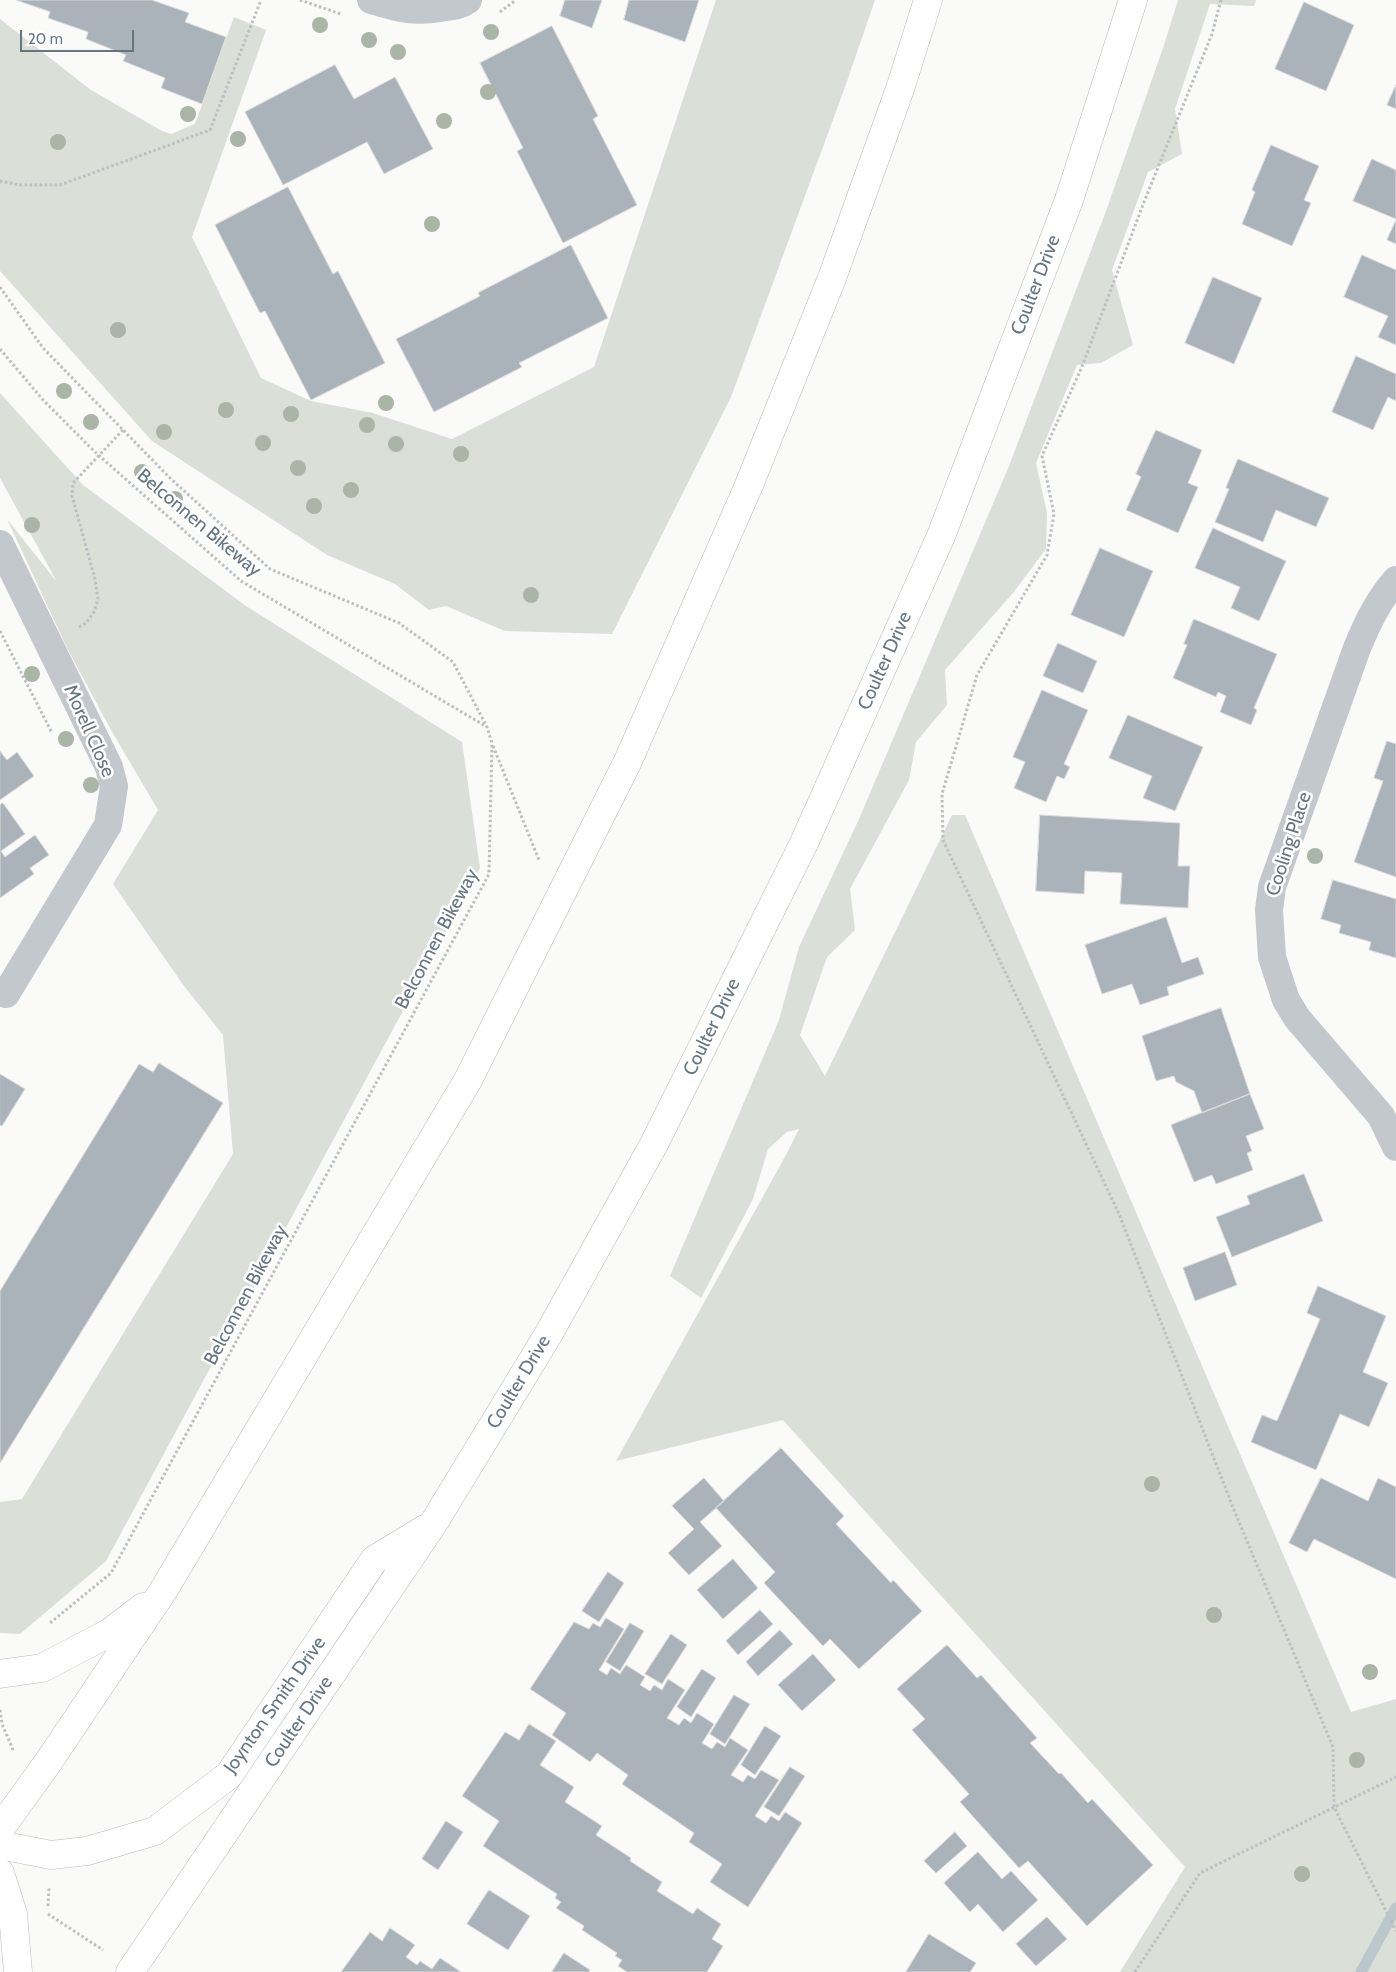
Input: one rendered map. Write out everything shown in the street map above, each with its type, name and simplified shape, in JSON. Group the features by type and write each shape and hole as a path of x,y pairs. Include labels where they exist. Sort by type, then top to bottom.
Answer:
{"main road":[{"path":"0,1830 50,1761 163,1590 468,1080 628,761 749,485 832,278 900,89 928,0"},
{"name":"Coulter Drive","path":"131,1971 432,1524 548,1335 654,1144 804,843 940,536 1069,200 1133,0"},
{"name":"Joynton Smith Drive","path":"0,1845 51,1855 87,1851 155,1831 229,1775 374,1560 432,1524"},
{"path":"0,1674 42,1668 109,1633 163,1590"},
{"path":"0,1873 13,1914 18,1972"}],"street":[{"path":"371,0 405,10 427,11 462,4 468,0"},
{"name":"Morell Close","path":"0,544 109,767 114,786 108,825 6,994"},
{"name":"Cooling Place","path":"1396,580 1387,590 1370,618 1356,648 1272,887 1269,910 1272,957 1286,1000 1297,1018 1381,1116 1396,1147"}],"path":[{"path":"0,181 20,185 60,185 210,130 261,0"},
{"path":"1221,0 1212,34 1144,202 1081,369 1042,456 1054,514 1047,555 977,675 942,794 943,840 1119,1214 1234,1510 1333,1747 1334,1807 1396,1930"},
{"path":"0,287 43,348 170,479 270,569 399,623 453,662 487,727"},
{"name":"Belconnen Bikeway","path":"0,349 43,400 100,456 242,581 487,727 492,744 489,874 111,1573 47,1626"},
{"path":"14,661 86,623 94,612 98,599 95,579 72,496 73,483 123,430"},
{"path":"492,744 556,903"},
{"path":"0,1710 1,1725"},
{"path":"1135,1972 1200,1873 1396,1777"},
{"path":"47,1913 131,1971"}],"shaded area":[{"path":"716,0 875,0 731,397 612,634 505,631 446,606 429,610 395,584 327,555 152,441 0,271 0,19 91,90 162,131 171,134 195,124 234,17 266,30 192,237 261,378 311,401 373,413 452,439 594,367"},
{"path":"1178,0 1256,0 1254,6 1210,4 1175,109 1182,154 1148,172 1112,270 1133,345 1101,363 1077,365 1036,463 1047,513 1046,549 1013,593 945,670 947,705 916,742 909,780 850,889 855,930 827,957 800,1035 825,1076 952,815 965,815 1351,1712 1396,1699 1396,1972 1120,1972 1185,1867 783,1420 616,1461 799,1129 787,1132 768,1149 753,1199 701,1298 670,1276 779,1020 799,947 859,819 1009,466 1106,211"},
{"path":"0,393 83,485 246,606 462,742 480,868 106,1561 20,1634 0,1633 0,1502 22,1499 233,1154 223,1035 184,986 113,884 158,810 111,730 67,648 7,519 57,582 0,478"}],"building":[{"path":"16,0 152,0 189,13 185,22 226,37 202,104 161,88 165,78 123,61 126,55 86,39 88,32 48,18 50,12"},
{"path":"565,0 602,0 592,28 560,16"},
{"path":"629,0 699,0 685,42 624,20"},
{"path":"1304,2 1354,25 1326,91 1275,69"},
{"path":"552,26 598,116 593,119 637,205 563,243 517,151 523,148 480,63"},
{"path":"335,65 354,99 395,77 433,149 384,174 367,142 283,185 245,112"},
{"path":"1396,85 1396,109 1387,105"},
{"path":"1271,145 1319,166 1304,200 1311,203 1292,246 1242,224 1255,192 1252,190"},
{"path":"1372,159 1396,170 1396,219 1353,201"},
{"path":"288,187 333,274 338,271 385,363 311,400 265,311 260,313 215,225"},
{"path":"1396,220 1396,244 1387,240"},
{"path":"571,245 608,318 519,363 522,367 434,412 396,339 480,296 478,293"},
{"path":"1362,255 1396,270 1396,345 1378,337 1388,316 1344,297"},
{"path":"1213,277 1262,298 1234,364 1185,343"},
{"path":"1356,356 1396,374 1396,401 1388,397 1373,430 1332,412"},
{"path":"1156,430 1202,450 1188,483 1198,487 1178,533 1126,510 1141,477 1136,474"},
{"path":"1238,459 1329,498 1316,527 1276,510 1263,542 1215,522 1229,489 1226,488"},
{"path":"1213,528 1286,561 1259,621 1231,608 1240,587 1195,568"},
{"path":"1100,548 1153,571 1124,637 1071,615"},
{"path":"1194,619 1277,654 1254,708 1257,710 1251,725 1220,712 1226,696 1218,692 1216,697 1173,678 1187,645 1184,644"},
{"path":"1058,643 1097,661 1083,693 1043,676"},
{"path":"1042,690 1088,710 1064,764 1070,767 1064,779 1057,776 1046,802 1014,788 1025,762 1013,757"},
{"path":"1128,715 1203,747 1175,811 1143,798 1152,776 1109,758"},
{"path":"1387,741 1396,744 1396,877 1354,862 1383,781 1374,778"},
{"path":"0,751 7,760 17,752 34,776 0,800"},
{"path":"3,803 25,834 1,851 5,857 35,835 49,855 30,868 34,874 0,898 0,805"},
{"path":"1040,815 1180,823 1178,866 1190,866 1188,908 1120,904 1122,873 1085,871 1084,894 1036,891"},
{"path":"1333,880 1396,899 1396,958 1369,950 1371,942 1339,933 1341,925 1321,919"},
{"path":"1166,917 1182,963 1198,957 1204,974 1167,987 1169,995 1140,1005 1132,984 1102,994 1085,945"},
{"path":"1221,1008 1250,1094 1202,1113 1194,1091 1176,1082 1174,1076 1156,1081 1142,1036"},
{"path":"159,1063 223,1103 0,1463 0,1291 139,1064 153,1072"},
{"path":"0,1074 25,1089 2,1126 0,1125"},
{"path":"1250,1094 1264,1129 1246,1136 1252,1151 1247,1153 1253,1170 1216,1184 1212,1175 1194,1182 1171,1125"},
{"path":"1304,1174 1323,1221 1232,1257 1216,1217 1250,1204 1247,1196"},
{"path":"1225,1252 1237,1285 1195,1301 1183,1268"},
{"path":"1318,1286 1386,1316 1363,1372 1388,1383 1369,1427 1340,1414 1316,1470 1251,1442 1262,1415 1277,1421 1320,1319 1307,1313"},
{"path":"781,1448 844,1516 836,1524 891,1583 893,1580 922,1611 859,1669 830,1639 823,1646 764,1583 775,1572 716,1508"},
{"path":"704,1478 724,1501 700,1522 722,1546 689,1575 668,1553 694,1529 672,1506"},
{"path":"1321,1478 1368,1501 1378,1478 1396,1487 1396,1579 1314,1539 1307,1552 1289,1543"},
{"path":"733,1559 758,1588 723,1619 697,1590"},
{"path":"608,1572 624,1583 599,1622 582,1611"},
{"path":"760,1610 773,1624 738,1655 726,1641"},
{"path":"606,1618 624,1629 599,1670 607,1675 611,1668 620,1674 626,1665 645,1677 640,1685 650,1691 654,1685 662,1690 668,1679 685,1690 667,1718 679,1725 684,1718 691,1723 697,1713 714,1724 702,1743 712,1749 717,1742 725,1747 730,1738 748,1750 731,1775 743,1782 748,1775 755,1779 761,1770 779,1780 755,1816 766,1823 771,1816 779,1821 785,1812 802,1823 748,1907 710,1882 722,1864 689,1842 694,1833 622,1784 628,1775 597,1753 590,1762 552,1735 566,1713 530,1689 574,1622 589,1629 593,1623 600,1627"},
{"path":"630,1623 644,1631 620,1671 606,1662"},
{"path":"780,1630 793,1644 758,1676 746,1662"},
{"path":"671,1634 687,1645 662,1684 645,1674"},
{"path":"947,1645 977,1678 981,1675 1037,1738 1030,1743 1059,1774 1061,1773 1088,1803 1092,1799 1153,1865 1087,1926 1028,1861 1019,1868 960,1802 969,1794 912,1730 925,1719 897,1689"},
{"path":"813,1654 836,1680 802,1711 778,1685"},
{"path":"702,1669 716,1678 691,1717 677,1707"},
{"path":"734,1695 750,1704 725,1744 710,1734"},
{"path":"529,1724 556,1741 540,1765 574,1787 565,1802 602,1826 596,1835 631,1858 630,1861 662,1882 657,1891 693,1914 697,1908 721,1924 712,1939 723,1946 707,1972 627,1972 618,1966 622,1960 615,1956 617,1953 582,1930 584,1926 556,1908 561,1902 555,1898 557,1894 483,1846 499,1821 462,1796 505,1732 519,1740"},
{"path":"765,1726 781,1736 755,1775 741,1765"},
{"path":"790,1767 805,1776 779,1816 764,1807"},
{"path":"446,1821 463,1832 438,1870 422,1859"},
{"path":"955,1832 967,1846 936,1873 924,1861"},
{"path":"978,1852 1002,1879 1011,1871 1038,1900 1003,1932 978,1904 970,1912 944,1883"},
{"path":"489,1890 530,1916 508,1950 467,1924"},
{"path":"1047,1917 1067,1939 1036,1966 1016,1944"},
{"path":"390,1928 415,1945 406,1957 417,1965 420,1961 432,1969 440,1958 461,1972 341,1972 370,1932 382,1941"},
{"path":"929,1934 976,1963 970,1972 906,1972"},
{"path":"564,1953 590,1970 589,1972 552,1972"}],"waterway":[{"path":"1361,1972 1396,1908"}]}
